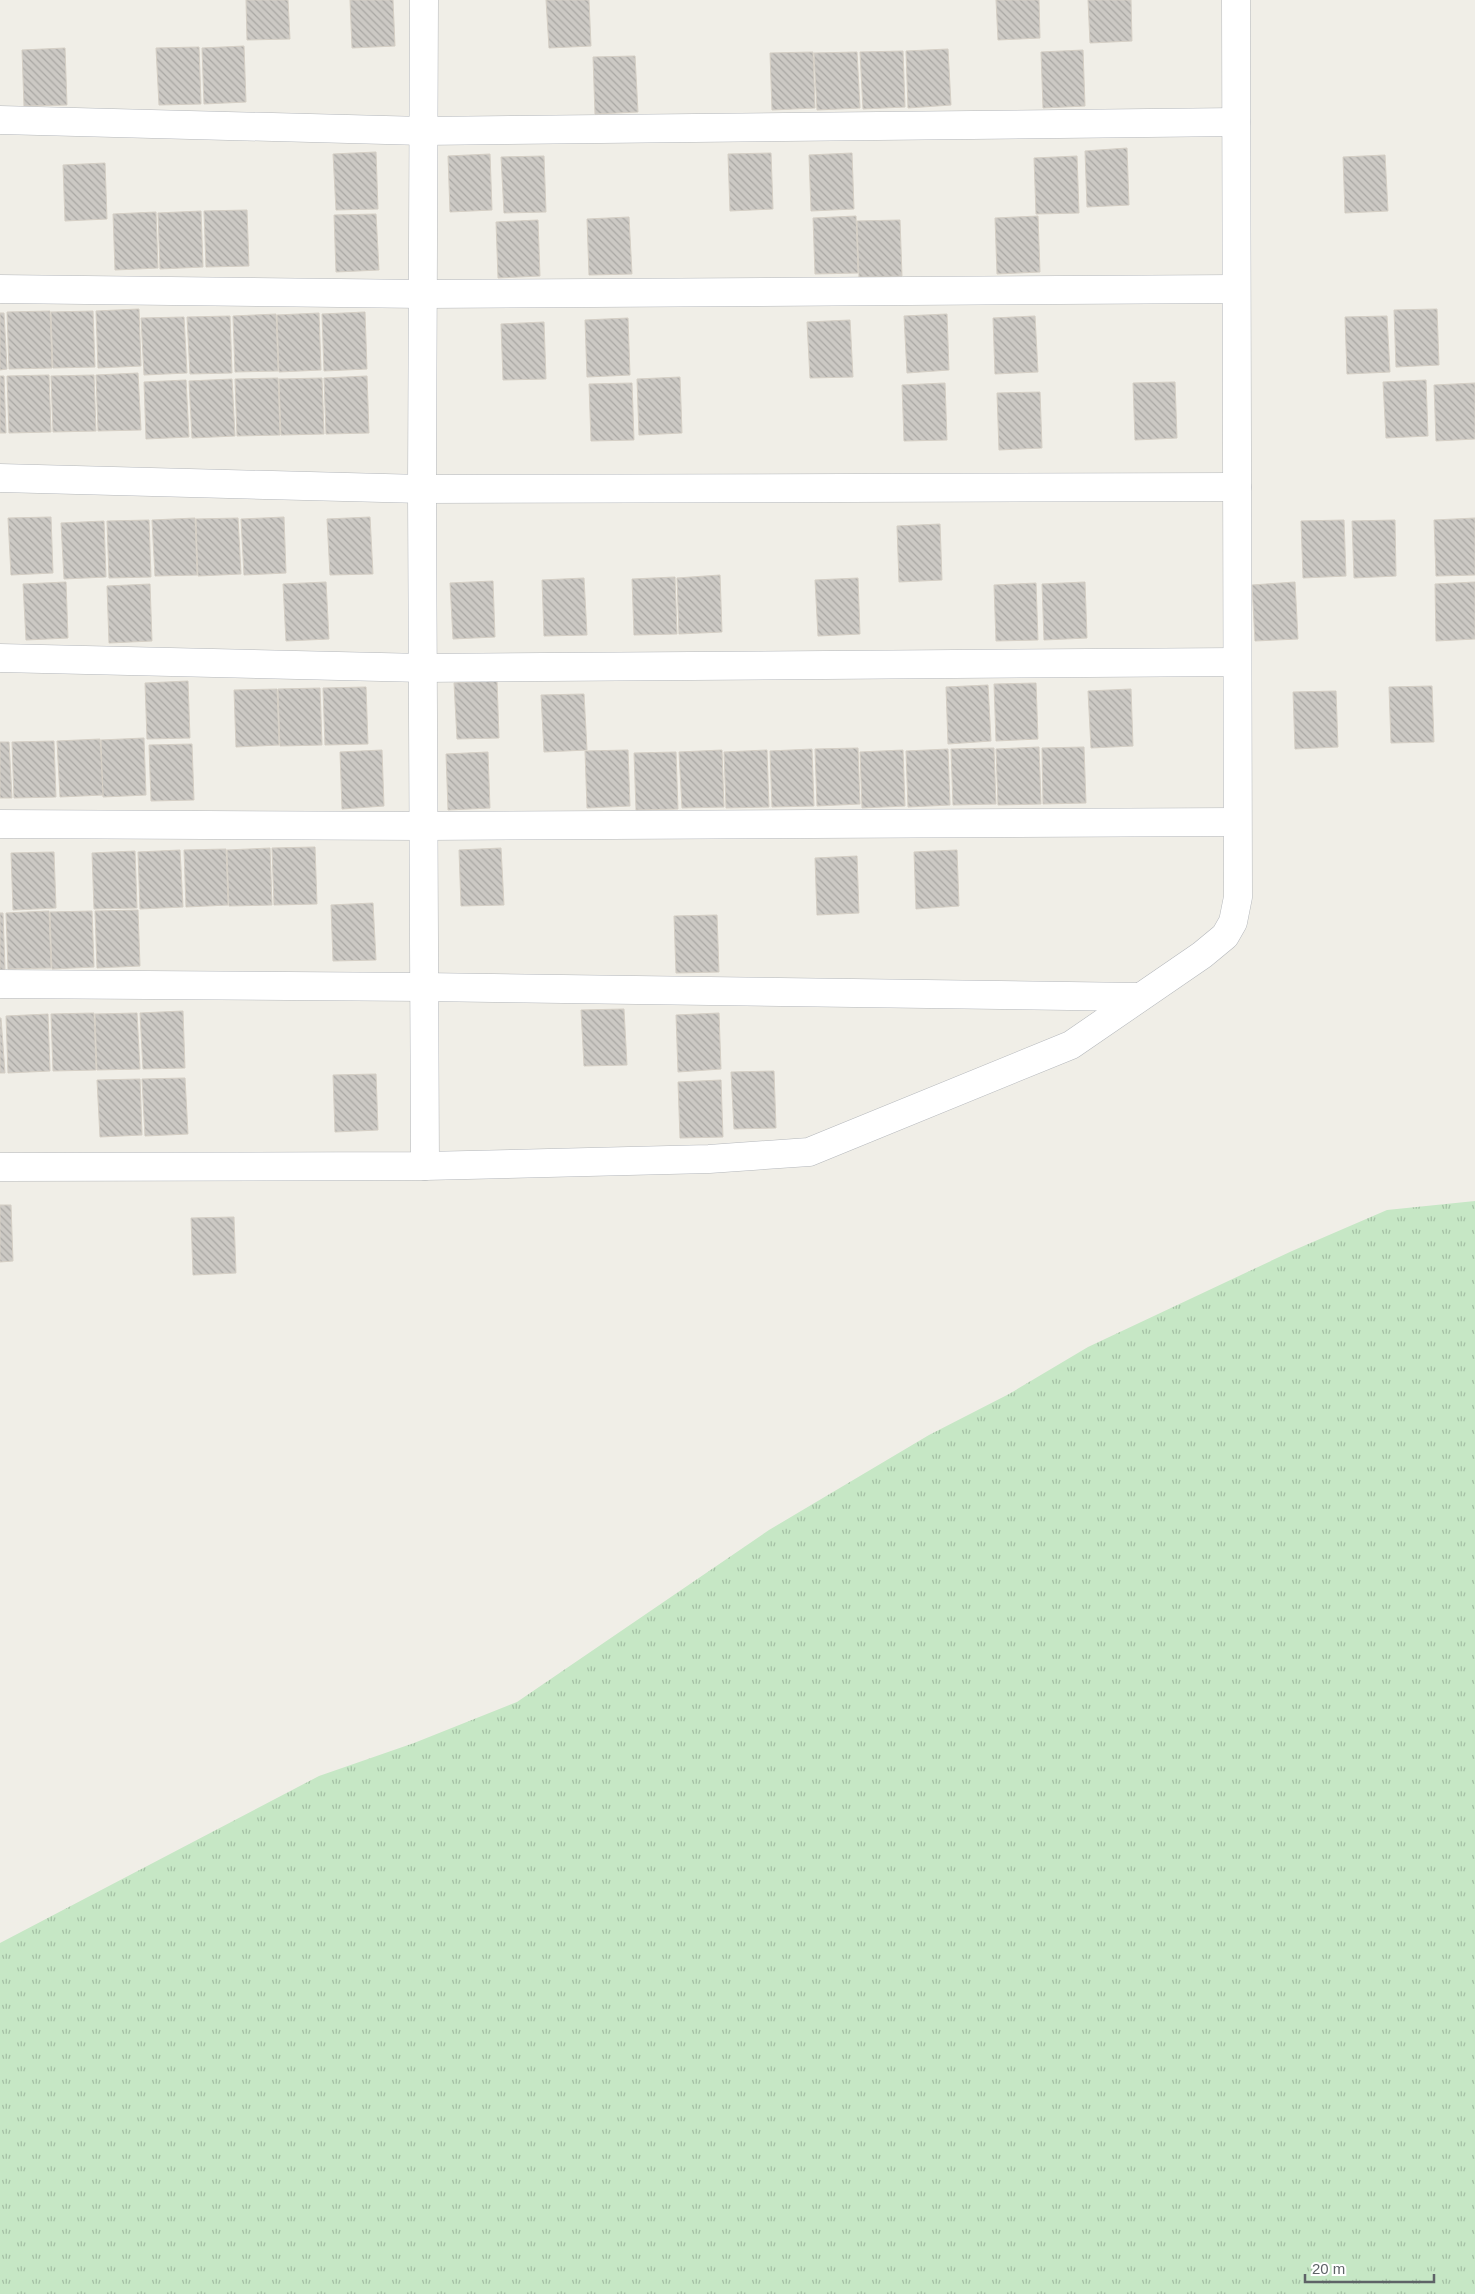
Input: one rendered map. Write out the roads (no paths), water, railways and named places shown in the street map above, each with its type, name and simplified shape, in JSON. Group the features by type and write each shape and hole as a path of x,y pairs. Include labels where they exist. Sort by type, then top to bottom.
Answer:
{"street":[{"path":"424,0 422,489 424,1166"},
{"path":"0,1167 424,1166 709,1158 808,1152 1071,1045 1202,955 1225,936 1233,922 1238,896 1236,822 1236,0"},
{"path":"0,120 423,131 1236,122"},
{"path":"0,289 423,294 1236,289"},
{"path":"0,478 422,489 1237,487"},
{"path":"0,658 423,668 1236,662"},
{"path":"0,824 423,826 1236,822"},
{"path":"0,984 424,987 1139,997"}]}
